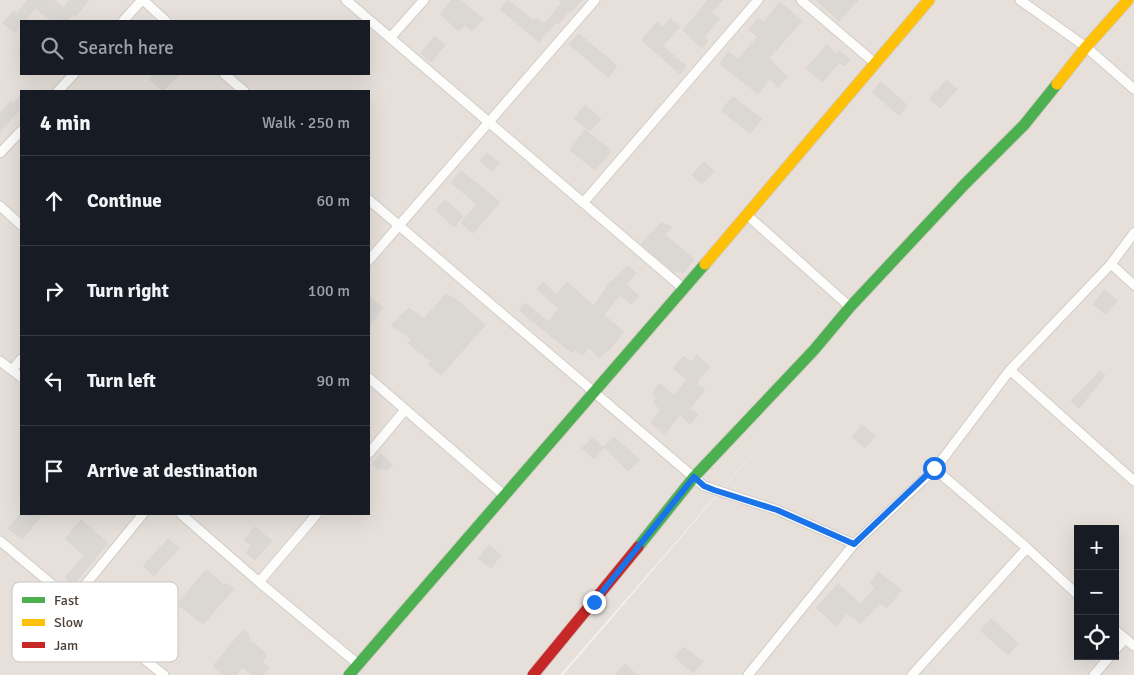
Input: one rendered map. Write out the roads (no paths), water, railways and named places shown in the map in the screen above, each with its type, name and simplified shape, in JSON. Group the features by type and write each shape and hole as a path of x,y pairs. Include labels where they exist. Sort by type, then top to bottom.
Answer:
{"street":[{"path":"124,20 143,0 165,20"},
{"path":"346,0 369,20"},
{"path":"390,38 424,0"},
{"path":"370,259 595,0"},
{"path":"583,203 758,0"},
{"path":"801,0 876,64"},
{"path":"349,675 594,391 684,290 929,0"},
{"path":"1020,0 1086,47 1134,89"},
{"path":"533,675 694,477 814,350 850,307 964,185 1024,126 1086,47 1128,0"},
{"path":"370,21 684,290"},
{"path":"59,90 73,75"},
{"path":"225,75 243,90"},
{"path":"0,153 20,131"},
{"path":"370,201 704,486 777,510 854,544"},
{"path":"0,206 20,224"},
{"path":"747,215 850,307"},
{"path":"748,675 854,544 934,468 1010,370 1111,264 1134,233"},
{"path":"1111,264 1134,285"},
{"path":"12,370 20,360"},
{"path":"0,361 20,376"},
{"path":"1010,370 1134,481"},
{"path":"370,379 505,496"},
{"path":"370,452 405,410"},
{"path":"934,468 1074,591"},
{"path":"88,582 142,515"},
{"path":"182,515 358,664"},
{"path":"259,582 316,515"},
{"path":"0,541 48,582"},
{"path":"912,675 1027,548"},
{"path":"1119,634 1134,646"},
{"path":"1119,646 1125,639"},
{"path":"1094,675 1107,660"},
{"path":"148,662 164,675"}]}
